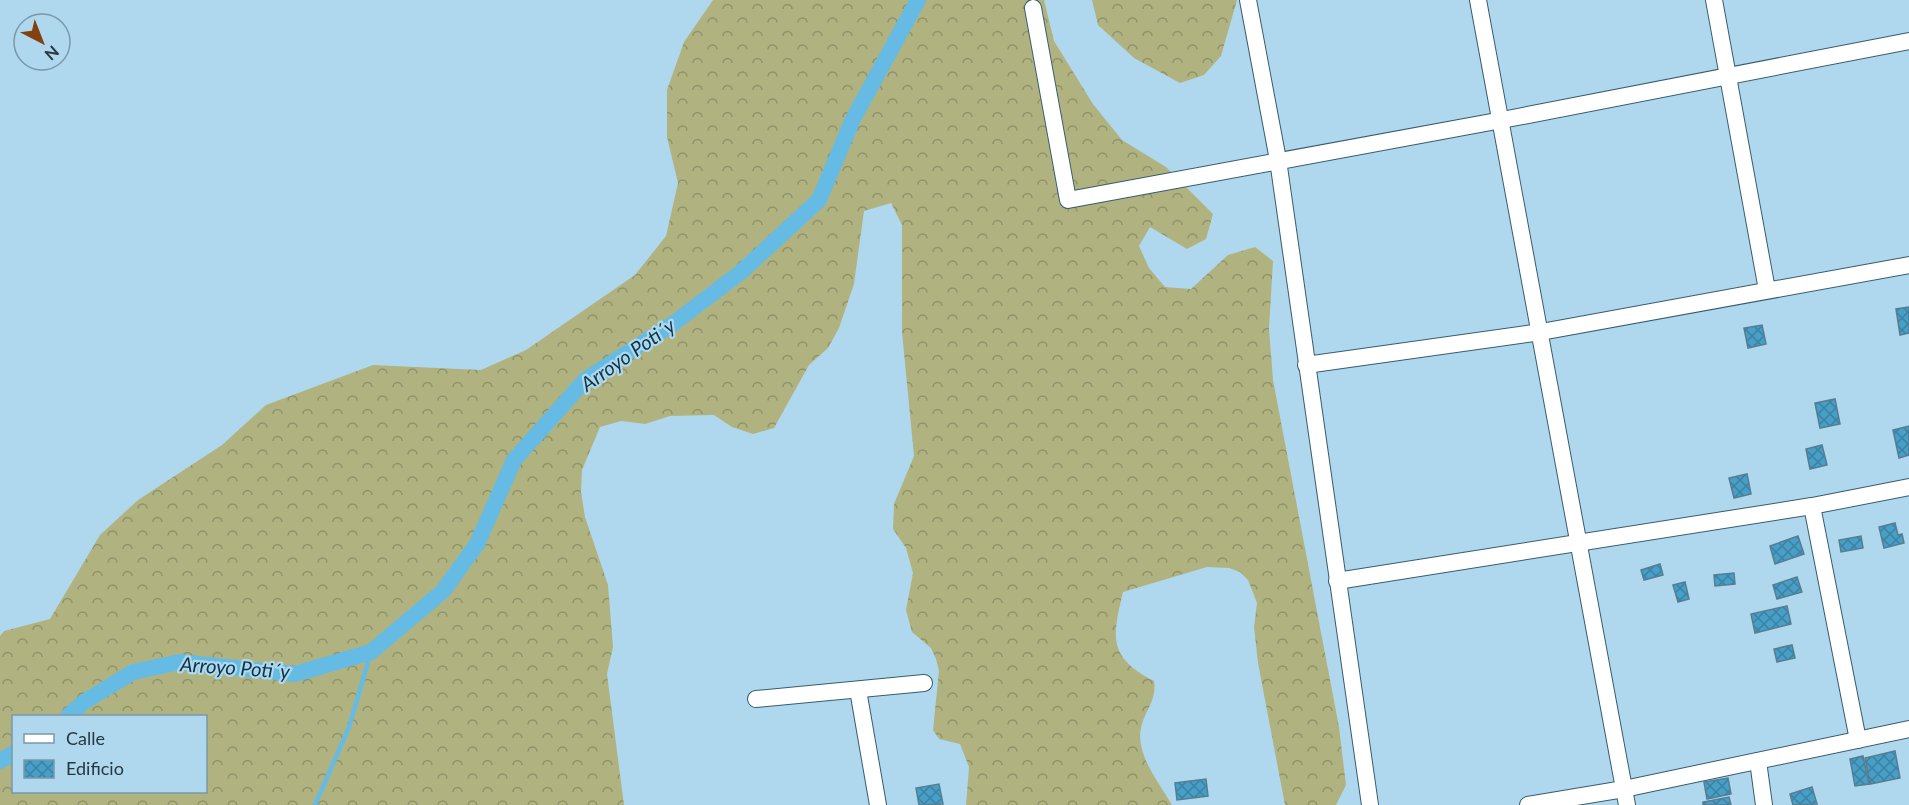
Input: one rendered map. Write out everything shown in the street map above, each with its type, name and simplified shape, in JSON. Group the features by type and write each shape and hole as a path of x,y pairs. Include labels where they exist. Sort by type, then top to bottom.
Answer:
{"street":[{"path":"1248,0 1278,160 1370,805"},
{"path":"1478,0 1502,120 1625,797"},
{"path":"1714,0 1767,291"},
{"path":"1033,8 1068,200 1502,120 1909,40"},
{"path":"1306,365 1541,332 1909,265"},
{"path":"1337,581 1812,506 1909,488"},
{"path":"1812,506 1858,740"},
{"path":"756,699 924,683"},
{"path":"858,690 878,805"},
{"path":"1528,805 1625,797 1758,761 1909,729"},
{"path":"1758,761 1764,805"}],"green space":[{"path":"713,0 1044,0 1054,41 1093,104 1122,140 1166,167 1213,214 1206,239 1187,249 1150,227 1139,246 1149,268 1165,287 1191,289 1228,255 1255,247 1273,261 1269,329 1273,380 1339,727 1346,785 1336,805 1285,805 1258,663 1254,627 1257,603 1248,580 1240,572 1229,568 1207,567 1123,592 1117,622 1117,645 1121,654 1139,672 1154,681 1153,698 1142,724 1141,745 1149,766 1172,805 966,805 969,767 960,744 939,739 933,730 939,671 931,648 912,632 906,610 913,573 906,548 893,529 894,504 914,456 902,332 902,225 891,203 864,211 854,284 839,328 828,348 809,365 774,428 753,434 732,427 714,415 670,416 645,424 621,421 600,427 582,470 581,492 585,517 608,585 613,647 607,674 624,805 0,805 0,636 4,631 50,619 100,535 138,500 222,445 266,405 373,365 481,370 526,350 635,275 666,236 678,183 667,137 667,90 684,42"},
{"path":"1092,0 1237,0 1221,56 1204,75 1180,83 1134,58 1098,25"}],"building":[{"path":"1909,307 1909,333 1900,335 1896,309"},
{"path":"1762,325 1766,344 1748,348 1744,328"},
{"path":"1835,399 1840,424 1820,428 1815,403"},
{"path":"1909,426 1909,455 1899,458 1893,430"},
{"path":"1822,445 1827,465 1810,469 1806,449"},
{"path":"1747,474 1751,494 1734,498 1729,478"},
{"path":"1895,523 1898,535 1902,534 1904,543 1884,548 1879,527"},
{"path":"1798,536 1804,554 1775,564 1770,546"},
{"path":"1861,536 1863,548 1841,552 1839,540"},
{"path":"1660,564 1663,575 1644,580 1641,570"},
{"path":"1734,573 1735,584 1715,586 1714,575"},
{"path":"1797,577 1802,592 1777,599 1773,585"},
{"path":"1685,582 1689,599 1678,602 1673,585"},
{"path":"1787,606 1791,624 1755,633 1751,614"},
{"path":"1792,645 1795,658 1777,662 1774,649"},
{"path":"1895,751 1900,778 1870,784 1865,758"},
{"path":"1863,756 1869,784 1855,786 1850,759"},
{"path":"1728,778 1731,794 1707,799 1704,782"},
{"path":"1206,779 1208,796 1177,800 1175,783"},
{"path":"939,784 943,804 919,805 916,788"},
{"path":"1812,787 1817,804 1793,805 1790,794"},
{"path":"1729,797 1731,805 1703,805 1703,802"}],"waterway":[{"name":"Arroyo Poti´y","path":"69,715 84,702 133,672 180,662 295,674 371,652 443,591 477,544 514,460 585,380 674,323 741,272 819,200 853,119 918,0"},
{"path":"315,805 349,727 371,652"},
{"name":"Arroyo Poti´y","path":"0,761 12,754"}]}
